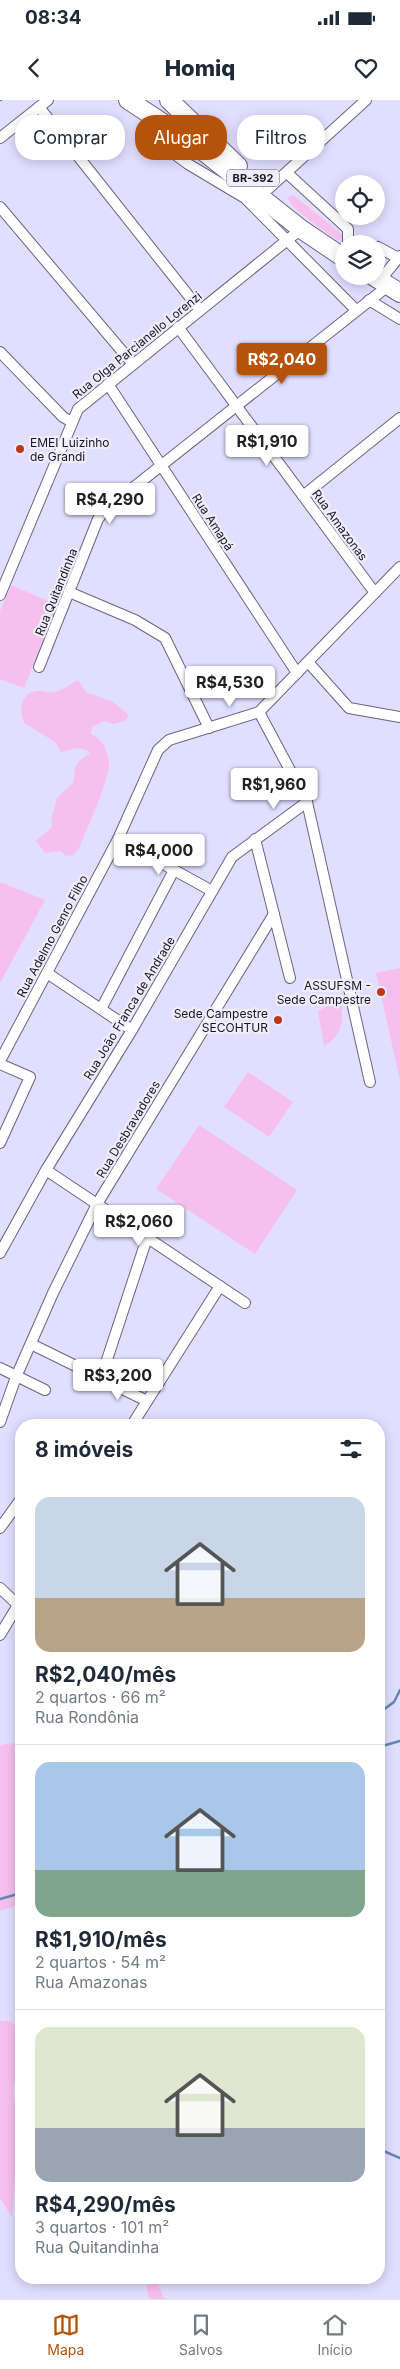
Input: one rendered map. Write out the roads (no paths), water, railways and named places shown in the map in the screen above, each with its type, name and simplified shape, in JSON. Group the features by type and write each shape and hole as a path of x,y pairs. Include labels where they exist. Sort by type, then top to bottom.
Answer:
{"highway":[{"name":"BR-392","path":"128,100 153,115"},
{"name":"BR-392","path":"169,100 246,173 335,239"},
{"name":"BR-392","path":"214,160 301,228 335,252"}],"street":[{"path":"0,138 48,100"},
{"path":"268,189 366,100"},
{"path":"39,107 200,310"},
{"path":"185,160 188,164 245,198 356,310"},
{"path":"287,172 348,229 348,235"},
{"path":"0,207 133,364"},
{"name":"Rua Olga Parcianello Lorenzi","path":"0,595 70,432 78,409 301,228"},
{"path":"385,251 399,258"},
{"name":"Rua Quitandinha","path":"39,668 98,519 105,510 369,300 387,279 399,258"},
{"path":"369,300 400,318"},
{"name":"Rua Amazonas","path":"178,327 375,593"},
{"path":"0,352 63,417 72,422"},
{"name":"Rua Amapá","path":"108,384 297,674"},
{"path":"303,496 400,418"},
{"name":"Rua Adelmo Genro Filho","path":"0,1063 118,839 158,750 169,740 259,712 400,567"},
{"path":"69,592 135,620 165,638 209,728"},
{"path":"308,662 349,708 400,717"},
{"path":"259,712 307,802 370,1082"},
{"name":"Rua João Franca de Andrade","path":"0,1253 46,1170 132,1030 232,857 307,802"},
{"path":"118,839 212,891"},
{"path":"255,839 290,978"},
{"path":"101,1009 174,870"},
{"name":"Rua Desbravadores","path":"0,1422 16,1377 53,1293 97,1204 274,914"},
{"path":"47,973 132,1030"},
{"path":"0,1063 30,1077 0,1143"},
{"path":"46,1170 245,1303"},
{"path":"101,1378 147,1238"},
{"path":"136,1419 220,1286"},
{"path":"31,1344 147,1401"},
{"path":"0,1368 45,1390"},
{"path":"0,1528 15,1508"},
{"path":"0,1588 15,1601"},
{"path":"0,1635 15,1612"}],"waterway":[{"path":"385,1709 394,1702 400,1690"},
{"path":"385,1745 400,1741"},
{"path":"0,1899 15,1895"},
{"path":"385,2152 400,2158"}],"place":[{"name":"EMEI Luizinho de Grandi","path":"20,449"},
{"name":"ASSUFSM - Sede Campestre","path":"381,992"},
{"name":"Sede Campestre SECOHTUR","path":"278,1020"}]}
